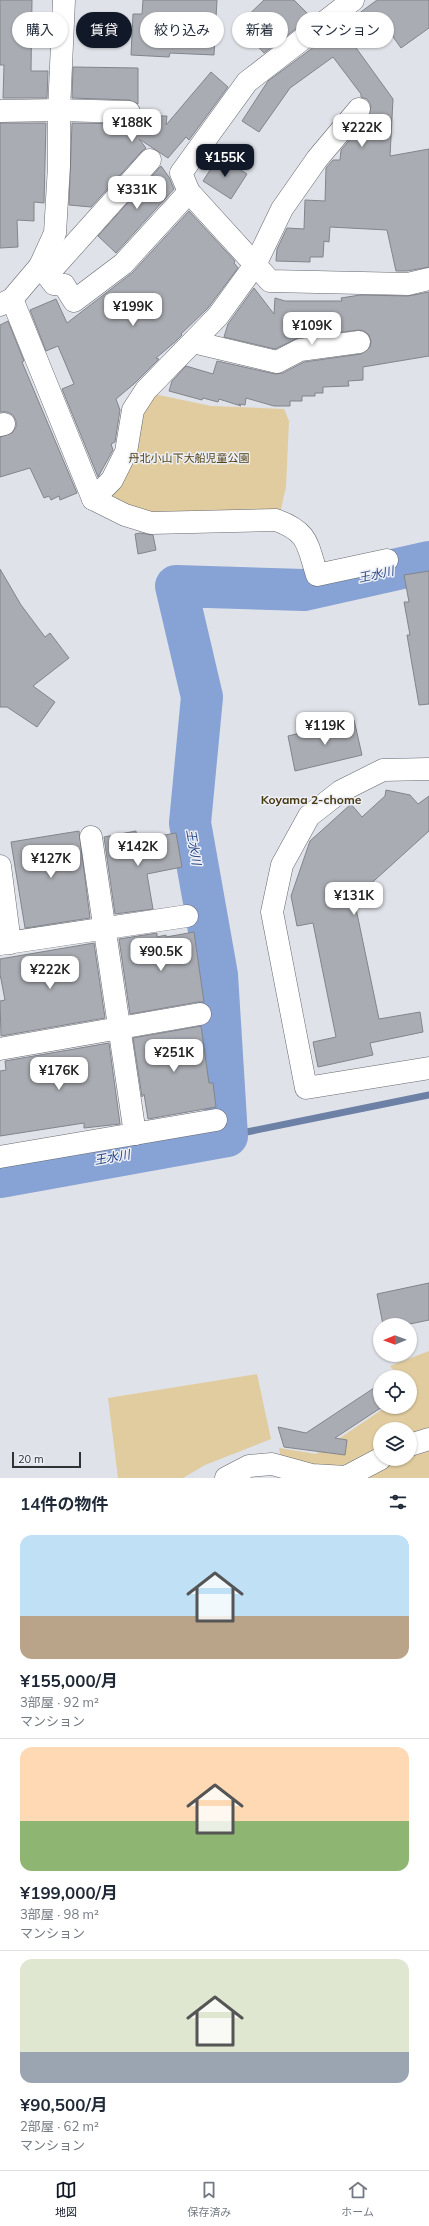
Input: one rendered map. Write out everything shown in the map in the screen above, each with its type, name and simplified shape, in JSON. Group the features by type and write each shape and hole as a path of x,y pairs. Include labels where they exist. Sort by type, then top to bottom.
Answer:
{"street":[{"path":"44,271 54,233 60,166 59,110 64,0"},
{"path":"353,0 247,82 181,173 189,192 270,281 408,284 429,279"},
{"path":"93,499 112,480 126,452 133,410 146,390 218,316 255,265 282,209 317,159 359,109"},
{"path":"0,111 59,110 129,112"},
{"path":"150,160 44,271 6,302 93,499 125,515 151,523 276,520 292,526 305,537 318,575 387,560"},
{"path":"44,271 54,284 64,285 74,301 123,264 189,192"},
{"path":"193,342 277,362 300,350 359,342"},
{"path":"429,769 383,770 341,791 309,816 282,865 272,912 306,1088 429,1068"},
{"path":"91,837 135,1134"},
{"path":"0,866 5,944 188,916"},
{"path":"0,1050 200,1014"},
{"path":"0,1157 216,1120"},
{"path":"417,1443 429,1439"},
{"path":"226,1478 249,1466 272,1464 312,1475 346,1477 373,1463"}],"green space":[{"name":"丹北小山下大船児童公園","path":"154,394 211,406 284,409 289,421 286,487 281,509 157,516 123,505 109,493 137,426"},
{"path":"429,1351 429,1478 285,1478 279,1448 316,1454 376,1414 417,1414 417,1370 394,1370 390,1366 400,1362 417,1362 417,1356"},
{"path":"257,1374 271,1439 205,1465 183,1478 118,1478 108,1398"}],"building":[{"path":"0,0 32,0 32,12 12,12 12,48 31,48 31,71 48,71 47,98 3,98 4,65 0,65"},
{"path":"143,0 217,0 216,12 142,12"},
{"path":"264,0 294,0 306,12 296,12 296,28 288,35 288,12 252,12"},
{"path":"377,0 429,0 429,28 401,48 394,38 394,12 361,12"},
{"path":"133,14 140,14 140,48 214,48 214,55 170,53 169,57 131,55"},
{"path":"259,48 271,48 264,53"},
{"path":"312,48 356,48 393,99 390,156 429,149 429,267 407,271 396,271 387,230 330,227 329,242 324,241 323,257 310,257 310,262 276,261 277,249 287,228 304,229 305,200 325,201 326,168 333,160 340,160 341,150 369,117 371,105 367,99 361,97 361,94 333,57 290,88 259,132 242,121 268,81"},
{"path":"73,67 138,68 138,104 129,100 72,98"},
{"path":"211,72 228,87 189,140 186,137 168,158 139,139 146,148 91,207 69,205 72,123 129,124 135,123 141,116 167,116 166,125"},
{"path":"0,123 46,123 44,203 34,202 34,221 17,220 18,247 0,248"},
{"path":"219,156 247,174 231,199 203,181"},
{"path":"161,166 169,177 174,189 116,253 98,236"},
{"path":"189,211 235,261 234,263 238,268 208,308 181,334 182,335 175,342 156,358 159,359 135,383 116,399 120,410 115,442 111,444 113,450 98,477 62,389 74,384 58,346 46,351 30,310 56,299 67,323 132,273"},
{"path":"254,288 274,314 275,298 285,301 342,301 341,298 360,295 408,296 429,292 429,356 363,367 363,380 348,381 349,386 323,387 323,393 315,393 315,396 302,396 302,401 290,401 290,406 274,406 246,398 245,405 239,404 241,406 219,399 218,402 203,398 202,400 169,391 172,381 186,366 213,374 217,361 275,374 283,373 304,362 361,354 370,347 371,341 369,335 364,331 358,330 298,338 275,349 224,337 228,324"},
{"path":"8,321 24,361 22,362 77,493 60,500 59,496 51,500 49,496 44,498 30,468 0,477 0,437 12,433 16,427 16,421 13,415 7,412 0,412 0,325"},
{"path":"140,533 153,535 156,550 138,554 135,534"},
{"path":"0,569 21,605 45,637 50,633 69,658 33,686 55,702 37,727 7,707 0,707"},
{"path":"429,571 429,704 419,705 407,635 410,635 404,602 409,602 404,575"},
{"path":"354,720 362,755 295,771 288,736"},
{"path":"386,790 410,795 418,804 429,796 429,831 354,899 379,1019 420,1012 423,1032 370,1043 373,1055 318,1067 313,1042 336,1037 313,923 297,926 291,896 310,841 351,804 362,817 385,796"},
{"path":"79,831 90,918 25,928 11,842"},
{"path":"136,831 137,840 176,833 182,867 147,874 153,909 115,914 104,837"},
{"path":"194,932 204,1002 130,1014 119,939 157,933 157,937 166,935 166,937"},
{"path":"94,943 105,1018 1,1036 0,1001 5,1000 0,974 0,959"},
{"path":"201,1026 209,1083 213,1083 216,1107 148,1119 144,1094 142,1097 133,1038"},
{"path":"109,1043 120,1124 84,1128 84,1123 0,1136 0,1071 6,1070 5,1061"},
{"path":"429,1283 429,1320 417,1322 417,1318 382,1318 377,1294"},
{"path":"373,1389 373,1413 335,1438 347,1440 345,1455 284,1447 278,1427 306,1433"}],"waterway":[{"name":"王水川","path":"0,1177 227,1136 217,975 190,823 202,697 176,586 304,590 429,562"},
{"path":"227,1136 429,1095"}],"district":[{"name":"Koyama 2-chome","path":"311,799"}]}
